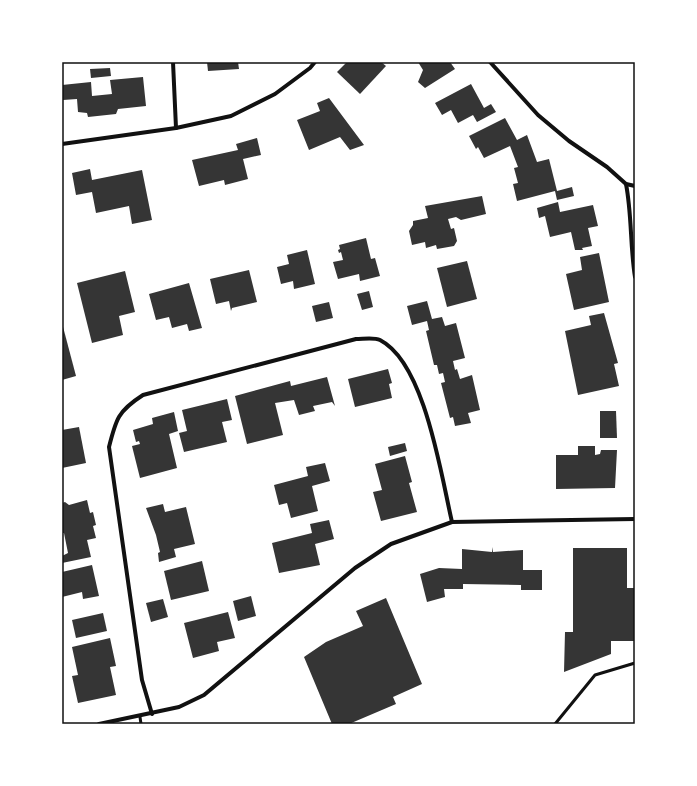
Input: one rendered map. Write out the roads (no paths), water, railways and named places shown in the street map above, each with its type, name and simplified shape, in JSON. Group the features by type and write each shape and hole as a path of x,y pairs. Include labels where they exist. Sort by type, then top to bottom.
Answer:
{"street":[{"path":"173,62 176,128"},
{"path":"62,144 176,128 231,116 275,94 310,68 315,62"},
{"path":"490,62 538,115 569,141 607,167 626,184 635,186"},
{"path":"626,184 630,205 631,249 635,277"},
{"path":"152,714 142,680 109,447 115,424 126,406 132,402 143,395 356,339 379,339 394,351 410,374 426,413 452,522"},
{"path":"99,724 179,708 204,695 354,568 391,544 452,522 635,519"}],"lane":[{"path":"555,724 595,675 635,663"},
{"path":"140,717 141,724"}]}
